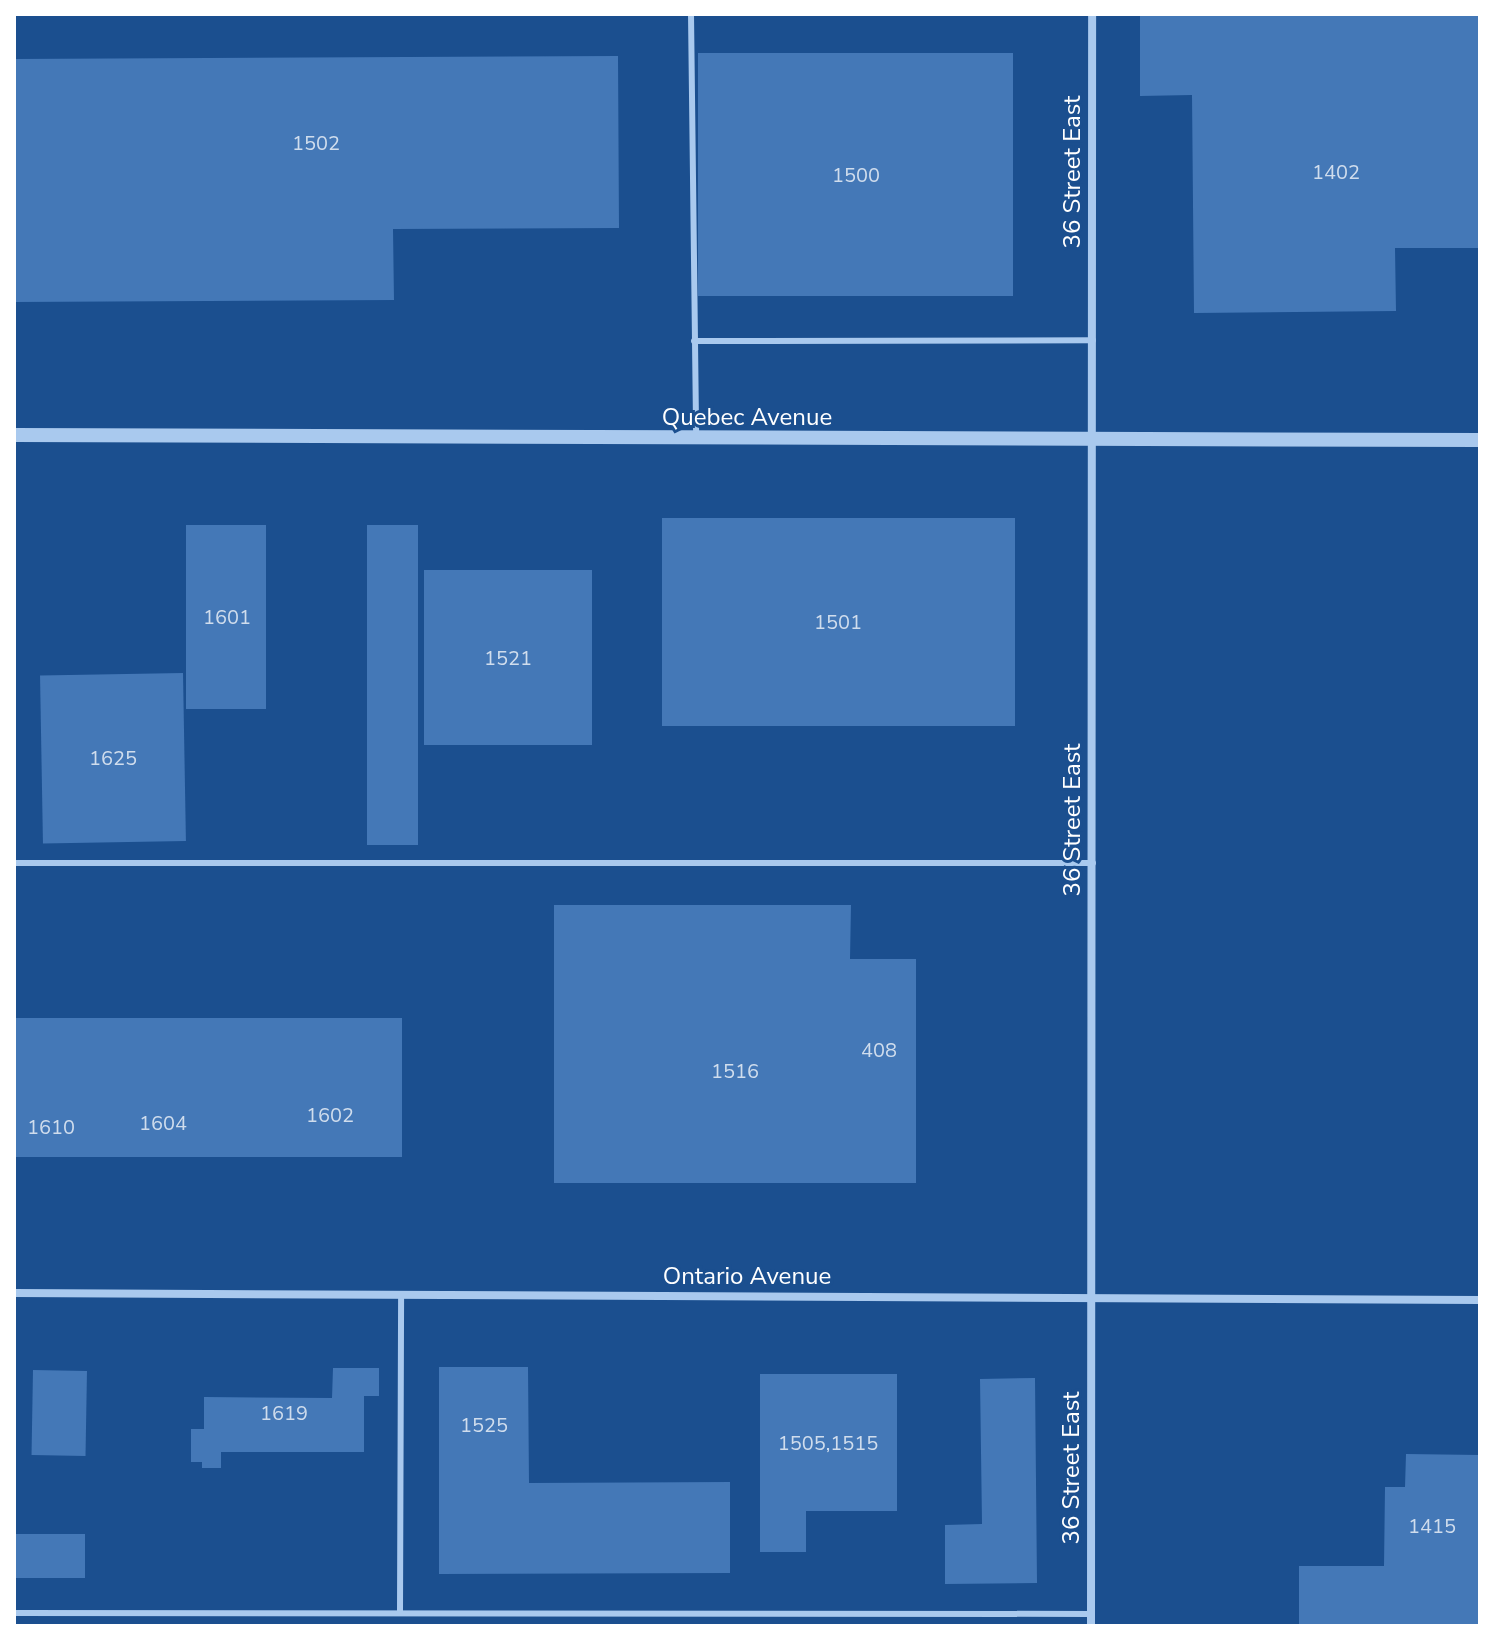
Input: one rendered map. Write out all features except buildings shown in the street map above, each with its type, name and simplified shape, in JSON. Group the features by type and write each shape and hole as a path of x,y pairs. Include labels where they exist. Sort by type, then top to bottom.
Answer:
{"street":[{"name":"36 Street East","path":"1091,1626 1092,14"},
{"name":"Quebec Avenue","path":"14,435 1480,440"},
{"name":"Ontario Avenue","path":"14,1293 1480,1300"}],"lane":[{"path":"691,14 696,439"},
{"path":"694,341 1093,340"},
{"path":"14,863 1093,863"},
{"path":"400,1612 401,1294"},
{"path":"14,1613 1091,1614"}]}
